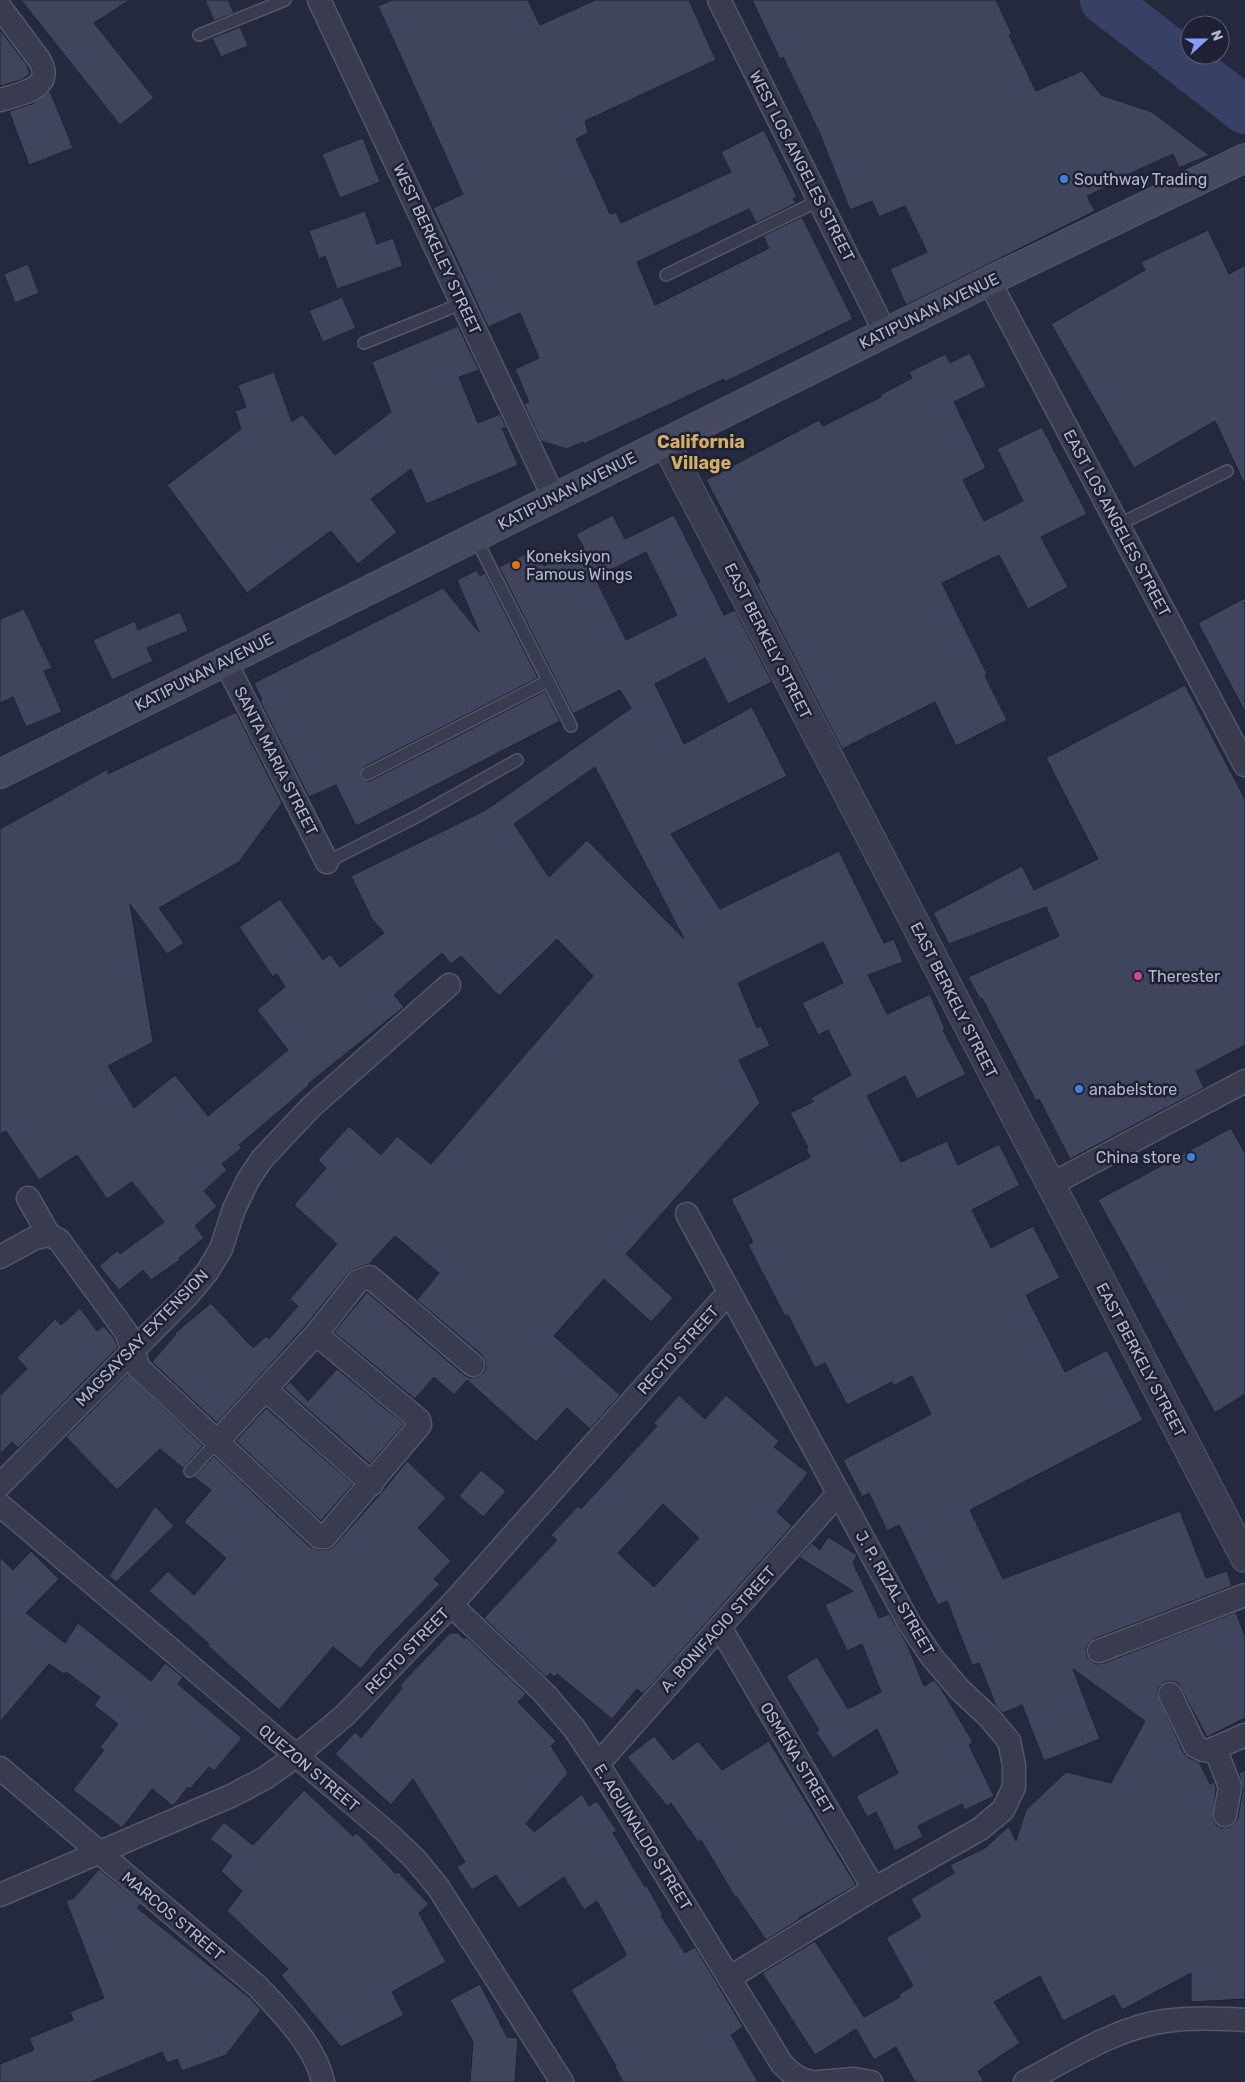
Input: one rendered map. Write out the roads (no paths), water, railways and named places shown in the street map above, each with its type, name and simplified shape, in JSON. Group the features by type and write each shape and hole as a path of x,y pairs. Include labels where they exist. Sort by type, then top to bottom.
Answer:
{"main road":[{"name":"KATIPUNAN AVENUE","path":"0,774 885,332 1232,164"}],"street":[{"name":"WEST BERKELEY STREET","path":"318,0 554,498"},
{"name":"WEST LOS ANGELES STREET","path":"719,0 885,332"},
{"path":"0,7 38,58 43,74 41,83 33,90 0,100"},
{"name":"EAST LOS ANGELES STREET","path":"989,281 1245,765"},
{"name":"EAST BERKELY STREET","path":"665,442 1245,1558"},
{"name":"SANTA MARIA STREET","path":"225,661 326,862"},
{"name":"MAGSAYSAY EXTENSION","path":"0,1485 188,1295 207,1272 221,1249 234,1209 248,1180 262,1159 311,1107 449,985"},
{"path":"1050,1185 1245,1081"},
{"path":"28,1198 50,1235 59,1240 126,1332 139,1368 216,1443 319,1537 325,1537 418,1430 420,1425 419,1420 316,1334"},
{"name":"J. P. RIZAL STREET","path":"687,1214 909,1623 932,1657 960,1690 989,1717 1008,1741 1014,1765 1014,1787 1003,1810 980,1829 874,1889 729,1978"},
{"path":"0,1257 35,1238 50,1235"},
{"path":"216,1443 316,1334 358,1280 370,1276 473,1365"},
{"name":"RECTO STREET","path":"0,1895 233,1795 264,1778 295,1757 346,1715 452,1605 729,1292"},
{"path":"265,1389 372,1484"},
{"name":"A. BONIFACIO STREET","path":"598,1764 838,1494"},
{"name":"QUEZON STREET","path":"0,1505 295,1757 391,1836 415,1859 438,1887 562,2082"},
{"path":"1099,1651 1245,1595"},
{"name":"E. AGUINALDO STREET","path":"452,1605 544,1693 574,1728 782,2064 792,2074 802,2080 812,2082"},
{"name":"OSMEÑA STREET","path":"720,1627 874,1889"},
{"path":"1170,1694 1195,1746 1209,1751 1245,1736"},
{"path":"1215,1748 1230,1787 1225,1815"},
{"name":"MARCOS STREET","path":"0,1768 263,1993 282,2012 304,2043 320,2071 322,2082"},
{"path":"1026,2082 1087,2049 1126,2032 1164,2021 1202,2018 1245,2020"},
{"path":"818,2082 854,2079 871,2082"}],"lane":[{"path":"200,35 285,0"},
{"path":"666,274 820,200"},
{"path":"364,343 462,302"},
{"path":"1118,525 1227,471"},
{"path":"475,537 570,726"},
{"path":"367,774 548,681"},
{"path":"326,862 408,821 517,760"},
{"path":"190,1471 216,1443"}],"waterway":[{"path":"1104,0 1245,110"}],"place":[{"name":"Southway Trading","path":"1064,179"},
{"name":"Koneksiyon Famous Wings","path":"516,565"},
{"name":"Therester","path":"1138,976"},
{"name":"anabelstore","path":"1079,1089"},
{"name":"China store","path":"1191,1157"}],"district":[{"name":"California Village","path":"701,452"}]}
